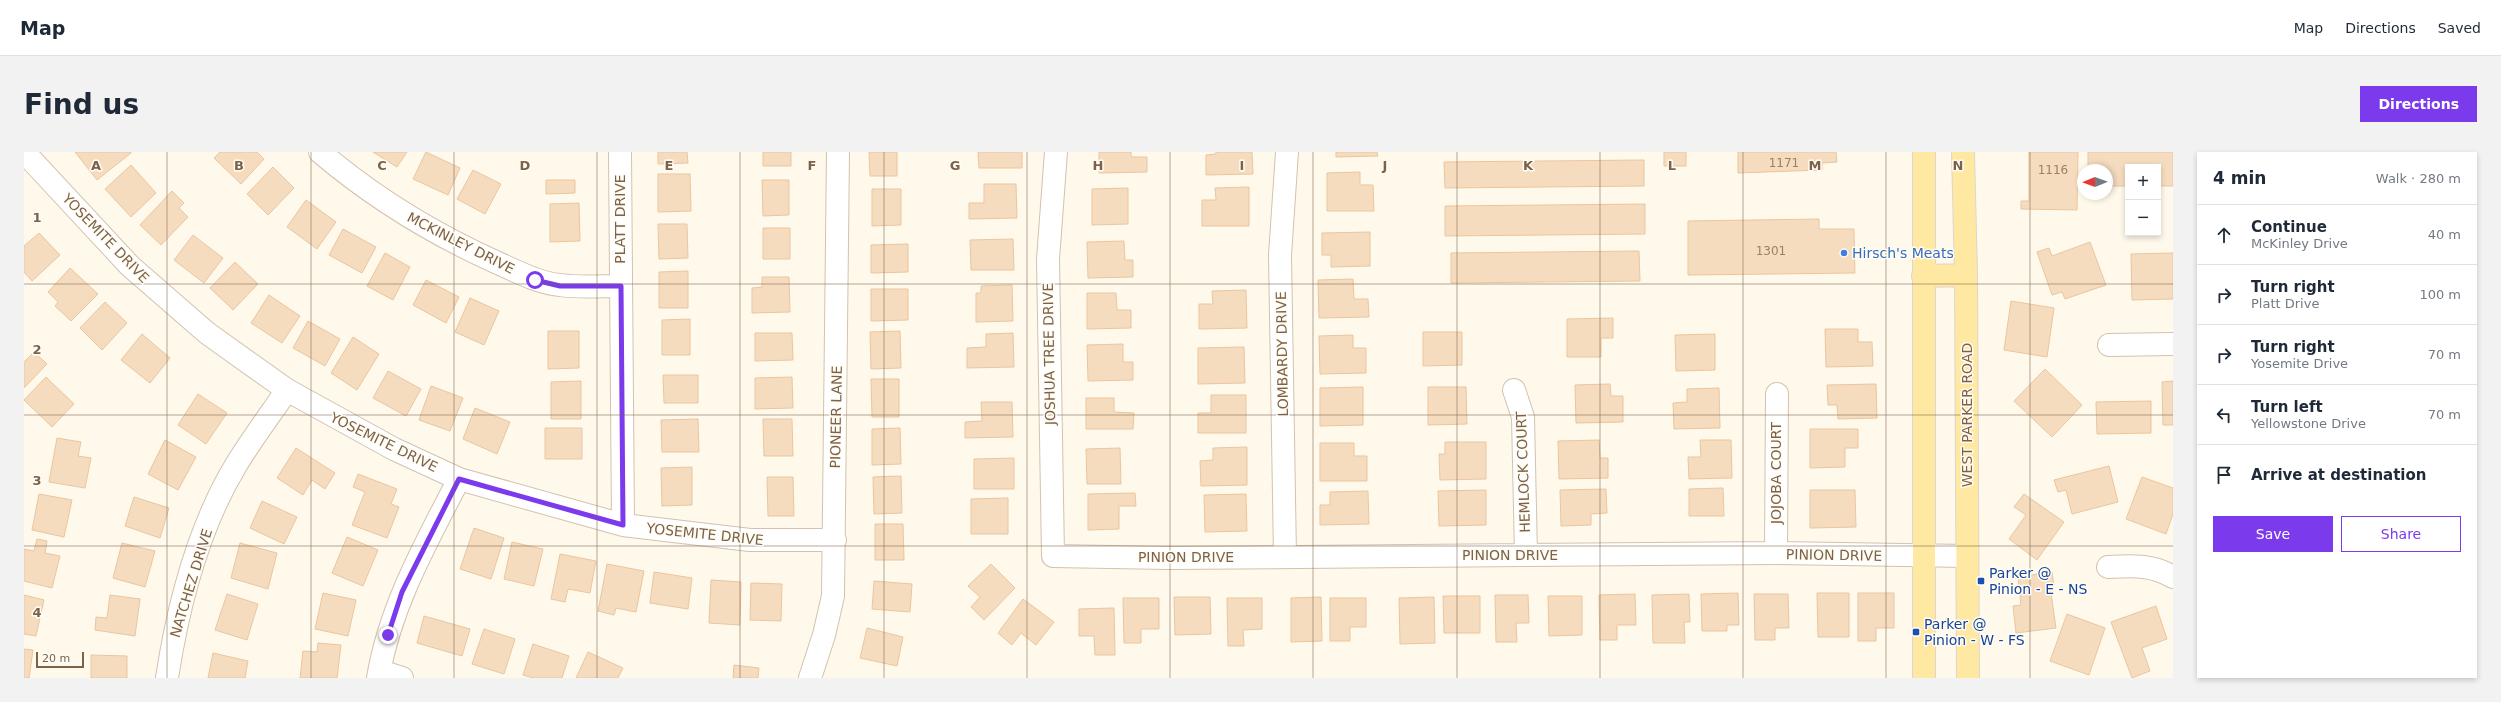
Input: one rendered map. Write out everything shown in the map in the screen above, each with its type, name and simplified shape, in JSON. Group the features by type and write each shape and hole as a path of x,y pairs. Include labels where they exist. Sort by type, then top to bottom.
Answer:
{"main road":[{"path":"1924,152 1924,678"},
{"name":"WEST PARKER ROAD","path":"1963,152 1966,275 1968,678"},
{"path":"1923,276 1966,275"}],"street":[{"name":"YOSEMITE DRIVE","path":"24,152 130,266 208,333 287,390 388,446 459,479 623,525 750,540 835,540"},
{"name":"MCKINLEY DRIVE","path":"320,152 344,172 400,211 471,251 535,280 560,286 621,286"},
{"name":"PLATT DRIVE","path":"620,152 623,525"},
{"name":"PIONEER LANE","path":"810,678 824,635 833,596 835,540 838,152"},
{"name":"JOSHUA TREE DRIVE","path":"1053,556 1048,259 1056,152"},
{"name":"LOMBARDY DRIVE","path":"1286,152 1280,255 1286,557"},
{"path":"2109,345 2173,344"},
{"name":"NATCHEZ DRIVE","path":"167,678 171,649 195,559 216,504 236,466 287,390"},
{"name":"HEMLOCK COURT","path":"1514,390 1523,417 1526,555"},
{"name":"JOJOBA COURT","path":"1776,553 1777,394"},
{"path":"402,678 379,674 388,635 402,592 459,479"},
{"name":"PINION DRIVE","path":"1053,556 1286,557 1776,553 1924,557 1967,556"},
{"path":"2108,567 2144,566 2165,572 2173,578"}],"building":[{"path":"75,152 131,152 131,153 97,180"},
{"path":"220,152 257,152 264,159 241,184 214,158"},
{"path":"373,152 407,152 397,167"},
{"path":"426,152 460,168 448,195 413,179"},
{"path":"658,152 687,152 688,163 658,164"},
{"path":"763,152 791,152 791,166 763,166"},
{"path":"869,152 897,152 897,176 870,176"},
{"path":"978,152 1022,152 1022,168 979,168"},
{"path":"1099,152 1131,152 1131,157 1147,157 1147,172 1099,173"},
{"path":"1216,152 1252,152 1253,174 1206,175 1206,155 1216,154"},
{"path":"1336,152 1377,152 1378,156 1336,157"},
{"path":"1664,152 1686,152 1686,166 1664,166"},
{"path":"1738,152 1836,152 1837,162 1822,163 1822,170 1738,173"},
{"path":"2029,152 2078,152 2077,210 2021,209 2021,201 2029,201"},
{"path":"2088,152 2173,152 2173,186 2161,186 2161,164 2125,164 2125,186 2113,186 2113,164 2088,164"},
{"path":"1644,160 1644,186 1445,188 1444,162"},
{"path":"131,165 156,193 131,217 105,189"},
{"path":"273,167 294,188 268,215 247,194"},
{"path":"473,170 501,184 485,214 457,199"},
{"path":"1360,172 1360,185 1373,185 1374,211 1327,211 1327,173"},
{"path":"658,174 690,174 691,211 658,212"},
{"path":"546,180 575,180 575,193 546,194"},
{"path":"762,180 789,180 789,215 763,216"},
{"path":"984,184 1016,184 1017,218 969,219 969,203 984,203"},
{"path":"1249,187 1249,226 1202,226 1202,200 1216,200 1215,188"},
{"path":"1128,188 1128,224 1092,225 1092,189"},
{"path":"872,189 901,189 901,225 872,226"},
{"path":"172,191 184,203 179,208 188,217 161,245 140,225"},
{"path":"306,200 336,222 317,249 287,227"},
{"path":"579,203 580,241 550,242 550,204"},
{"path":"1645,204 1645,234 1445,236 1445,206"},
{"path":"1819,219 1819,229 1854,229 1855,273 1688,275 1688,221"},
{"path":"658,224 687,224 688,258 659,259"},
{"path":"763,228 790,228 790,259 763,259"},
{"path":"343,229 376,247 362,273 329,255"},
{"path":"1370,232 1370,266 1331,267 1331,255 1322,255 1322,233"},
{"path":"39,233 60,255 32,281 24,272 24,246"},
{"path":"193,235 223,258 204,283 174,260"},
{"path":"1013,239 1014,270 971,270 970,240"},
{"path":"1124,241 1125,260 1133,260 1133,277 1088,278 1087,242"},
{"path":"2090,242 2106,285 2065,299 2062,292 2052,295 2037,252 2049,248 2052,256"},
{"path":"908,244 908,272 871,273 871,245"},
{"path":"1639,251 1640,281 1451,283 1451,253"},
{"path":"385,253 410,267 393,300 367,286"},
{"path":"2173,253 2173,299 2132,300 2131,254"},
{"path":"235,262 258,284 233,310 210,288"},
{"path":"70,268 98,294 71,321 55,306 58,302 48,292"},
{"path":"688,271 688,308 659,308 659,272"},
{"path":"762,277 789,277 790,312 752,313 752,288 762,287"},
{"path":"1353,279 1354,299 1368,299 1369,317 1319,318 1318,280"},
{"path":"426,280 459,297 446,323 413,305"},
{"path":"1012,285 1013,321 976,322 976,293 981,293 981,286"},
{"path":"871,289 908,289 908,320 871,321"},
{"path":"1246,290 1247,328 1199,329 1199,304 1213,304 1212,291"},
{"path":"1087,293 1116,293 1117,310 1131,310 1131,328 1087,329"},
{"path":"269,295 300,316 282,343 251,323"},
{"path":"470,298 499,311 484,345 455,332"},
{"path":"2011,301 2054,308 2047,357 2004,350"},
{"path":"105,302 127,323 102,350 80,328"},
{"path":"1613,318 1613,338 1601,338 1601,357 1567,357 1567,319"},
{"path":"690,319 690,355 662,355 662,320"},
{"path":"308,321 340,339 325,366 293,348"},
{"path":"1825,329 1858,329 1858,342 1872,342 1873,366 1826,367"},
{"path":"548,331 579,331 579,368 548,369"},
{"path":"900,331 901,368 871,369 870,332"},
{"path":"1423,332 1462,332 1462,365 1423,366"},
{"path":"755,333 792,333 793,360 755,361"},
{"path":"1013,333 1014,367 967,368 967,348 986,347 986,334"},
{"path":"142,334 170,358 150,383 121,360"},
{"path":"1715,334 1715,370 1676,371 1675,335"},
{"path":"1353,335 1353,348 1366,348 1366,373 1320,374 1319,336"},
{"path":"353,337 379,354 357,390 331,373"},
{"path":"1123,344 1123,362 1133,362 1133,380 1088,381 1087,345"},
{"path":"1244,347 1245,383 1198,384 1198,348"},
{"path":"34,352 47,364 24,388 24,362"},
{"path":"2045,369 2082,405 2052,437 2014,401"},
{"path":"388,371 421,389 406,416 373,398"},
{"path":"663,375 698,375 698,403 664,403"},
{"path":"46,377 74,404 52,427 24,400"},
{"path":"792,377 793,408 755,409 755,378"},
{"path":"871,379 899,379 899,417 872,417"},
{"path":"581,381 581,419 551,419 551,382"},
{"path":"2173,381 2173,425 2163,425 2162,382"},
{"path":"1610,384 1611,396 1623,396 1623,422 1576,423 1575,385"},
{"path":"1876,384 1877,418 1838,419 1837,405 1828,405 1827,385"},
{"path":"431,386 463,398 450,431 419,420"},
{"path":"1363,387 1363,425 1320,426 1320,388"},
{"path":"1428,387 1466,387 1467,424 1428,425"},
{"path":"1719,388 1720,428 1674,429 1673,403 1687,402 1687,389"},
{"path":"198,394 227,413 206,444 178,425"},
{"path":"1211,395 1246,395 1246,433 1198,433 1198,413 1211,413"},
{"path":"1086,398 1114,398 1114,412 1134,413 1133,429 1086,429"},
{"path":"2151,401 2151,433 2097,434 2096,402"},
{"path":"981,402 1012,402 1013,437 965,438 965,422 982,421"},
{"path":"475,408 510,422 497,454 463,439"},
{"path":"698,419 699,452 662,452 661,420"},
{"path":"763,419 792,419 793,456 764,456"},
{"path":"545,428 582,428 582,459 545,459"},
{"path":"900,428 901,464 872,465 872,429"},
{"path":"1810,429 1858,429 1858,448 1845,448 1845,467 1810,468"},
{"path":"57,438 81,442 78,456 91,458 85,488 49,482"},
{"path":"165,440 196,457 178,490 148,474"},
{"path":"1599,440 1600,458 1608,458 1608,478 1559,479 1558,441"},
{"path":"1700,440 1731,440 1732,478 1689,479 1688,457 1701,457"},
{"path":"1445,442 1486,442 1486,479 1440,480 1439,454 1445,454"},
{"path":"1320,443 1354,443 1354,456 1367,456 1367,481 1320,481"},
{"path":"1247,447 1247,485 1201,486 1200,461 1213,460 1213,448"},
{"path":"296,448 335,473 325,489 312,480 303,495 277,478"},
{"path":"1120,448 1121,484 1087,484 1086,449"},
{"path":"1014,458 1014,489 974,489 974,459"},
{"path":"2109,466 2118,502 2072,514 2066,490 2058,492 2054,480"},
{"path":"692,467 692,505 662,506 661,468"},
{"path":"358,474 397,489 391,504 399,507 387,538 352,525 365,492 353,487"},
{"path":"901,476 902,513 874,514 873,477"},
{"path":"767,477 793,477 794,516 768,516"},
{"path":"2142,477 2173,488 2173,514 2166,534 2126,519"},
{"path":"1723,488 1724,516 1689,516 1689,489"},
{"path":"1606,489 1607,513 1591,514 1591,525 1561,526 1560,490"},
{"path":"1486,490 1486,525 1439,526 1438,491"},
{"path":"1810,490 1855,490 1856,527 1810,528"},
{"path":"1368,491 1369,524 1320,525 1320,505 1330,505 1330,492"},
{"path":"1135,493 1136,506 1119,506 1119,529 1088,530 1088,494"},
{"path":"39,494 72,500 64,537 32,530"},
{"path":"1246,494 1247,531 1205,532 1204,495"},
{"path":"2024,494 2064,522 2037,560 2009,539 2026,515 2014,507"},
{"path":"134,497 169,508 160,538 125,526"},
{"path":"1008,498 1008,534 971,534 971,499"},
{"path":"262,501 297,517 284,544 250,528"},
{"path":"875,524 903,524 904,560 875,560"},
{"path":"474,528 504,538 491,579 460,569"},
{"path":"347,537 378,550 363,586 332,573"},
{"path":"37,539 47,541 45,553 60,556 52,588 24,581 24,549 34,551"},
{"path":"512,542 543,549 534,586 504,579"},
{"path":"122,543 155,551 145,587 113,578"},
{"path":"240,543 277,553 268,589 231,578"},
{"path":"560,554 596,561 590,593 568,589 565,602 551,599"},
{"path":"607,564 644,571 636,612 616,608 614,615 598,611"},
{"path":"991,564 1015,588 984,620 971,607 980,597 968,586"},
{"path":"654,572 692,578 688,609 650,603"},
{"path":"2052,572 2054,585 2050,586 2056,628 2016,633 2013,606 2021,605 2018,577"},
{"path":"711,580 741,582 740,625 709,623"},
{"path":"874,581 912,584 910,612 872,609"},
{"path":"751,583 782,584 781,621 750,620"},
{"path":"323,593 356,600 348,636 315,629"},
{"path":"1738,593 1739,625 1727,625 1727,631 1702,631 1701,594"},
{"path":"1817,593 1849,593 1849,637 1818,637"},
{"path":"1858,593 1894,593 1894,628 1876,628 1876,641 1858,641"},
{"path":"227,594 258,604 247,640 215,630"},
{"path":"1635,594 1636,625 1617,625 1617,640 1600,640 1599,595"},
{"path":"1689,594 1690,622 1684,622 1685,643 1653,643 1652,595"},
{"path":"1754,594 1788,594 1789,628 1775,628 1775,640 1755,640"},
{"path":"24,595 44,600 36,636 24,634"},
{"path":"110,595 140,599 135,636 95,630 96,617 107,618"},
{"path":"1495,595 1528,595 1529,623 1516,623 1517,642 1496,642"},
{"path":"1443,596 1480,596 1480,633 1444,633"},
{"path":"1548,596 1582,596 1582,635 1549,636"},
{"path":"1174,597 1210,597 1211,634 1175,635"},
{"path":"1321,597 1322,641 1291,642 1291,598"},
{"path":"1434,597 1435,643 1400,644 1399,598"},
{"path":"1123,598 1159,598 1159,629 1141,629 1141,643 1124,643"},
{"path":"1227,598 1262,598 1262,629 1243,630 1244,646 1228,646"},
{"path":"1330,598 1366,598 1366,627 1350,627 1350,641 1330,641"},
{"path":"1023,599 1054,622 1036,645 1021,633 1012,645 998,633"},
{"path":"2156,606 2167,639 2142,648 2150,671 2132,678 2111,622"},
{"path":"1114,608 1115,655 1095,655 1094,636 1079,636 1079,609"},
{"path":"2067,614 2105,628 2089,675 2050,661"},
{"path":"424,616 470,629 462,656 417,643"},
{"path":"867,628 903,637 897,666 860,658"},
{"path":"484,629 515,639 504,674 472,664"},
{"path":"318,643 341,645 337,678 300,678 303,651 317,652"},
{"path":"533,644 569,656 562,678 533,678 523,675"},
{"path":"24,649 33,650 29,678 24,678"},
{"path":"588,652 623,668 618,678 576,678"},
{"path":"213,653 248,661 245,678 208,678"},
{"path":"91,655 127,656 127,678 91,678"},
{"path":"734,665 759,668 758,678 733,678"}],"place":[{"name":"Hirsch's Meats","path":"1844,253"},
{"name":"Parker @ Pinion - E - NS","path":"1981,581"},
{"name":"Parker @ Pinion - W - FS","path":"1916,632"}],"route":[{"path":"388,635 402,592 459,479 469,480 623,525 621,286 560,286 535,280"}]}
